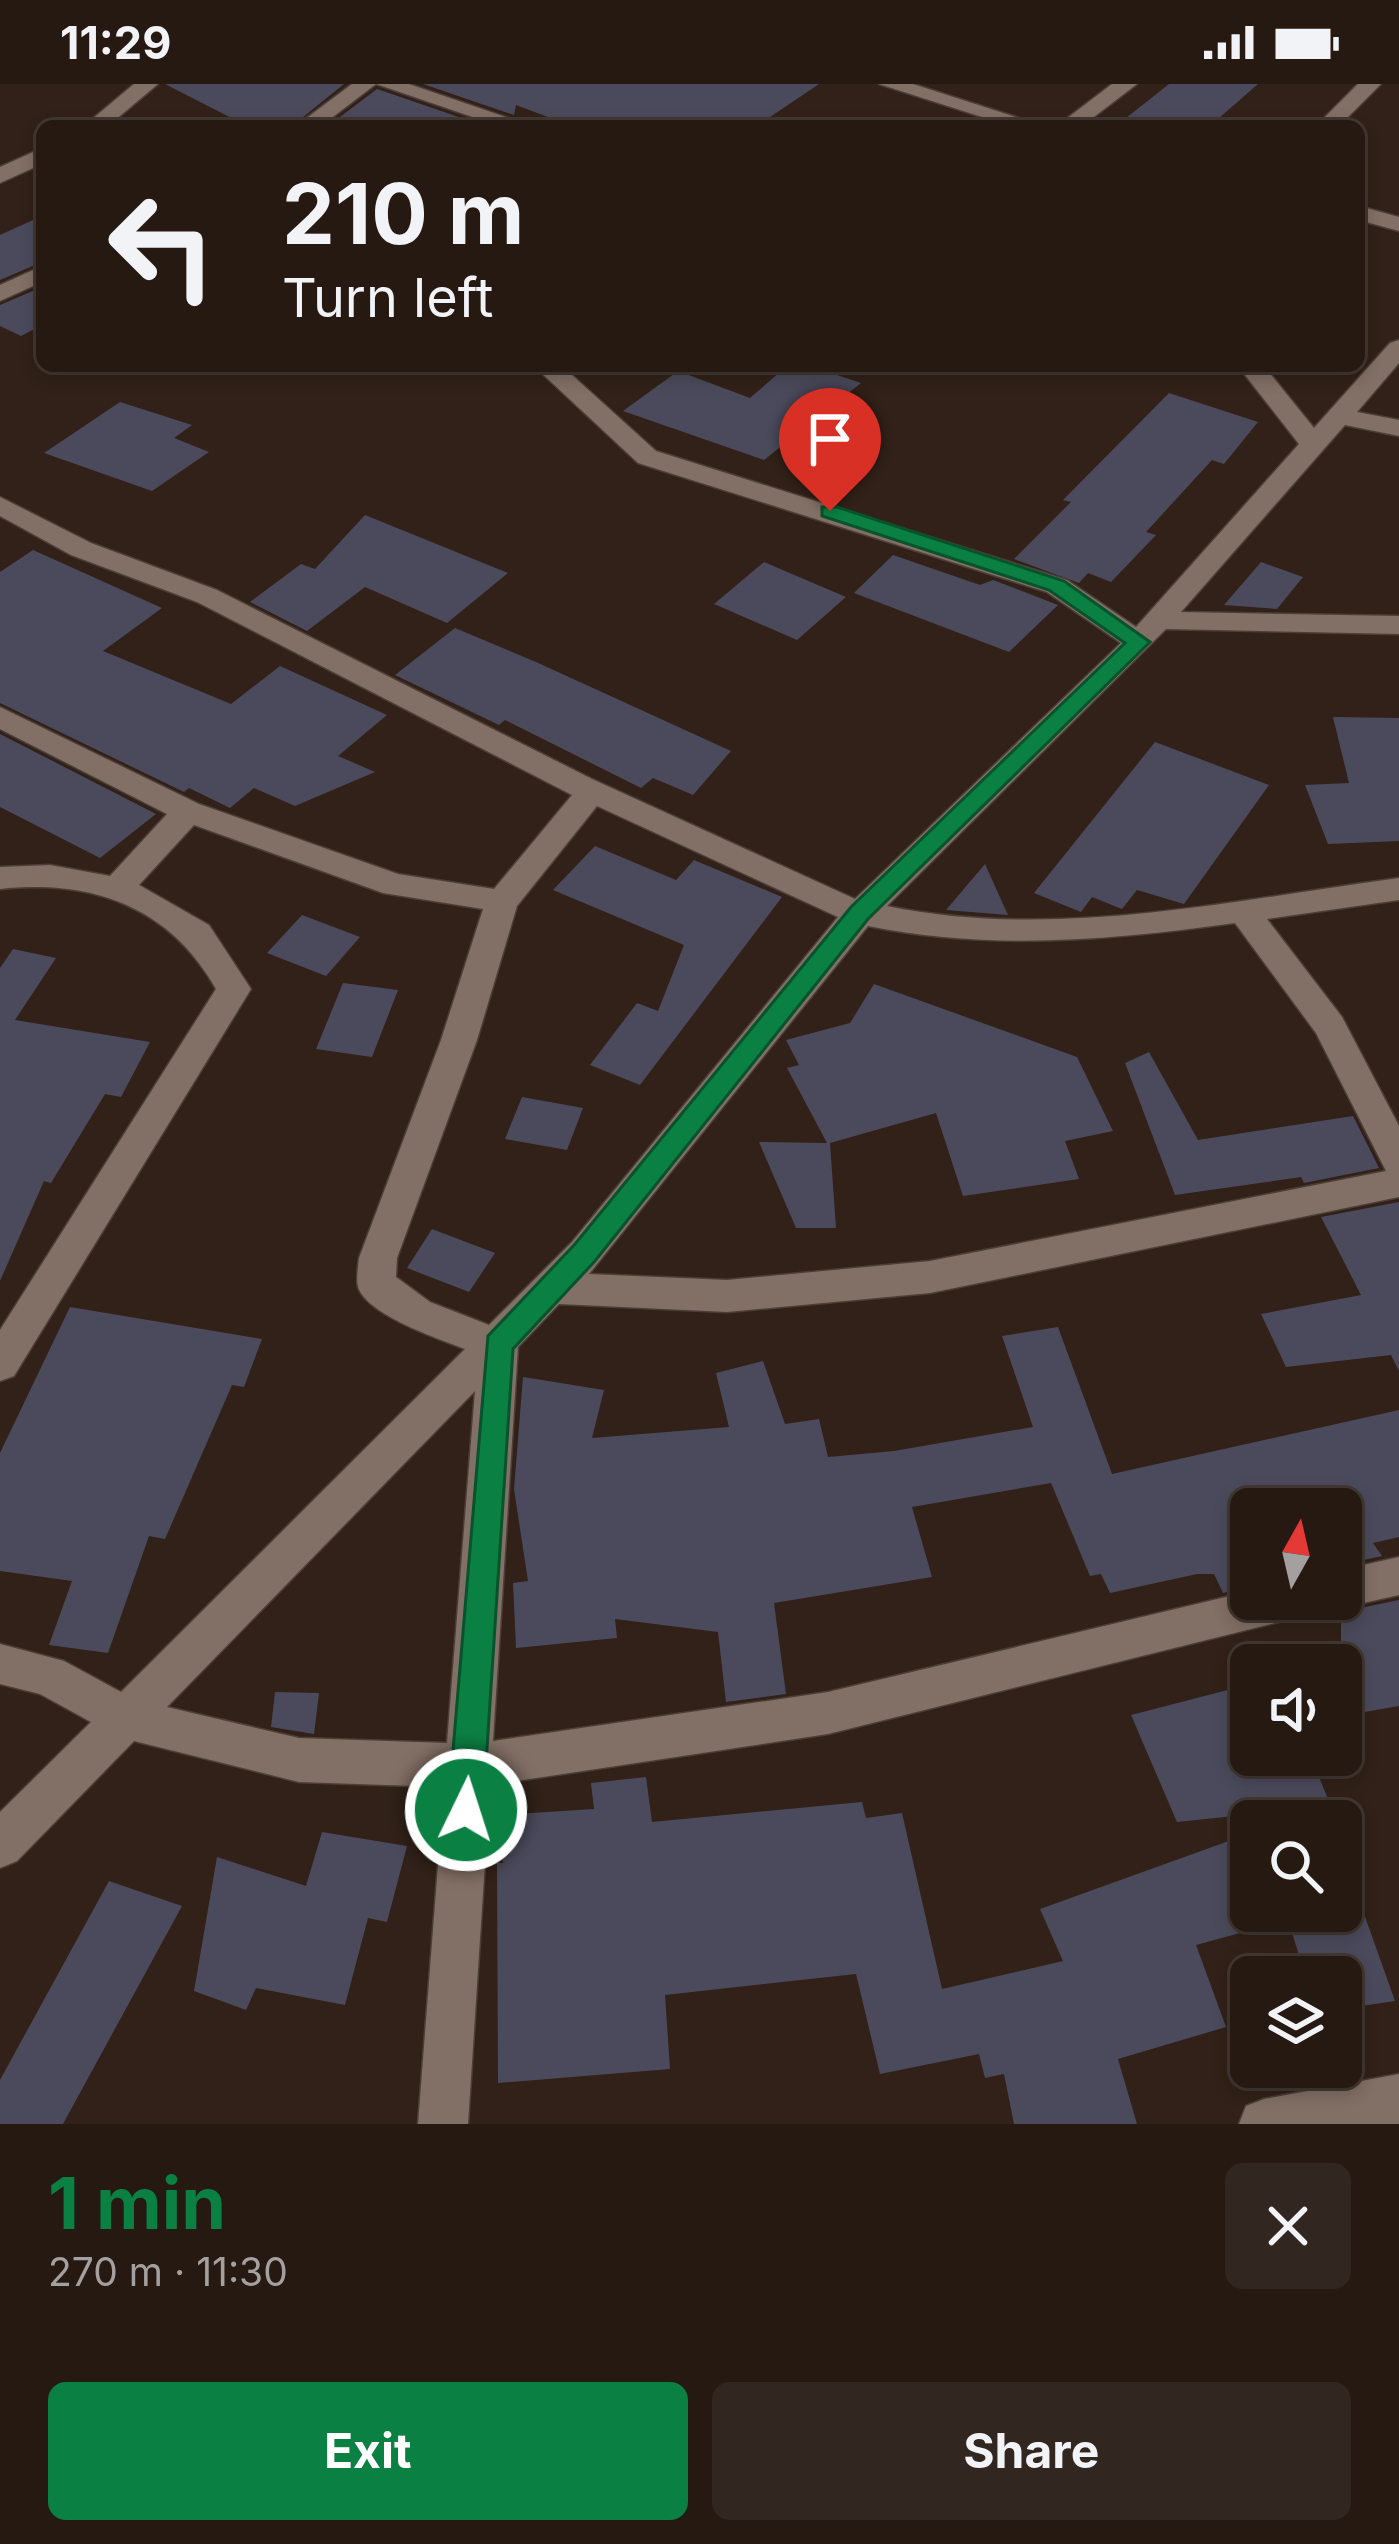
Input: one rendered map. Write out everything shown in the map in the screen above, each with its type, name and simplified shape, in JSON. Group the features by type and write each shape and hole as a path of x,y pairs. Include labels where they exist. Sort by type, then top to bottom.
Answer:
{"street":[{"path":"102,120 147,84"},
{"path":"315,120 365,84"},
{"path":"387,84 502,120"},
{"path":"890,84 1013,120"},
{"path":"1076,120 1126,84"},
{"path":"1333,120 1370,84"},
{"path":"0,176 36,157"},
{"path":"1365,215 1399,224"},
{"path":"0,293 36,276"},
{"path":"0,1845 552,1288 860,913 1149,631 1399,347"},
{"path":"555,372 647,457 1057,586 1149,631 1399,625"},
{"path":"1256,372 1313,444"},
{"path":"1338,416 1399,428"},
{"path":"0,505 81,549 207,596 538,762 590,795 708,841 860,913 961,931 1101,925 1399,890"},
{"path":"0,717 188,811 395,885 466,893 501,903"},
{"path":"498,1345 416,1313 376,1284 387,1226 459,1040 501,903 590,795"},
{"path":"118,887 188,811"},
{"path":"0,878 34,872 118,887 199,933 234,989 0,1364"},
{"path":"1241,908 1330,1026 1399,1162"},
{"path":"552,1288 727,1295 930,1276 1399,1184"},
{"path":"443,2124 498,1345"},
{"path":"1362,1584 1399,1576"},
{"path":"0,1664 48,1676 127,1718 299,1760 469,1766 828,1713 1230,1616"},
{"path":"1264,2124 1399,2099"}],"building":[{"path":"165,84 344,84 299,120 235,120"},
{"path":"423,84 819,84 766,120 556,120 516,105 514,115"},
{"path":"1169,84 1258,84 1217,120 1124,120"},
{"path":"377,89 467,120 336,120"},
{"path":"36,219 36,265 0,280 0,235"},
{"path":"36,290 36,328 21,336 0,326 0,305"},
{"path":"677,372 750,398 780,372 828,372 861,383 764,460 623,411"},
{"path":"1169,393 1258,422 1224,464 1212,460 1146,532 1156,535 1111,582 1088,573 1079,583 1014,559 1071,502 1063,500"},
{"path":"120,402 192,425 174,438 209,452 152,491 44,453"},
{"path":"365,515 508,573 447,623 365,587 307,631 250,602 301,564 315,569"},
{"path":"33,550 162,608 103,651 231,704 280,666 387,715 338,756 375,772 295,806 254,788 230,808 189,788 184,792 0,703 0,572"},
{"path":"893,555 980,585 993,580 1058,605 1009,652 854,593"},
{"path":"764,562 846,597 797,640 714,604"},
{"path":"1261,562 1303,577 1277,609 1224,605"},
{"path":"455,628 731,751 693,795 653,778 641,788 505,720 499,725 395,675"},
{"path":"1333,717 1399,718 1399,841 1328,844 1305,785 1349,783"},
{"path":"0,734 156,814 100,858 0,807"},
{"path":"1155,742 1269,785 1184,904 1137,890 1122,909 1092,897 1081,912 1034,893"},
{"path":"595,846 676,880 694,860 782,897 640,1085 590,1065 637,1003 658,1011 684,945 553,890"},
{"path":"985,864 1008,915 946,910"},
{"path":"302,915 360,937 326,976 267,953"},
{"path":"13,949 56,958 15,1020 150,1042 121,1097 105,1094 51,1183 44,1181 0,1281 0,968"},
{"path":"343,983 398,990 372,1057 316,1049"},
{"path":"874,984 1077,1057 1113,1131 1065,1141 1079,1179 963,1196 936,1113 830,1143 836,1228 796,1228 759,1142 827,1143 787,1068 799,1065 786,1040 850,1023"},
{"path":"1149,1052 1198,1140 1353,1116 1379,1168 1304,1183 1301,1177 1175,1195 1125,1063"},
{"path":"522,1097 583,1108 567,1150 505,1139"},
{"path":"1399,1202 1399,1371 1391,1355 1286,1367 1261,1314 1361,1295 1321,1217"},
{"path":"432,1229 495,1253 469,1292 407,1268"},
{"path":"70,1307 262,1339 244,1387 232,1385 165,1539 149,1536 108,1653 49,1645 72,1581 0,1571 0,1453"},
{"path":"1058,1327 1112,1474 1399,1410 1399,1537 1373,1543 1382,1556 1362,1560 1362,1488 1230,1488 1230,1592 1223,1593 1214,1574 1197,1574 1110,1593 1101,1574 1090,1576 1051,1483 912,1507 932,1577 774,1603 786,1694 726,1702 718,1632 615,1619 617,1638 516,1648 513,1583 528,1581 514,1489 523,1377 604,1390 592,1438 729,1427 716,1373 763,1361 785,1424 819,1419 828,1457 894,1451 1033,1427 1002,1336"},
{"path":"1399,1600 1399,1706 1362,1712 1362,1644 1341,1644 1341,1620 1362,1620 1362,1608"},
{"path":"1230,1689 1230,1776 1319,1776 1328,1800 1230,1800 1230,1816 1177,1822 1131,1715"},
{"path":"275,1692 319,1693 314,1734 271,1727"},
{"path":"646,1777 652,1822 862,1802 866,1818 902,1813 942,1989 1063,1961 1040,1909 1230,1841 1230,1932 1244,1932 1196,1945 1226,2027 1118,2059 1137,2124 1014,2124 1004,2074 985,2078 979,2054 880,2074 856,1974 665,1995 670,2069 498,2083 497,1863 503,1863 502,1815 594,1809 591,1783"},
{"path":"322,1832 407,1846 387,1922 368,1918 345,2005 256,1988 246,2010 194,1991 217,1857 306,1886"},
{"path":"109,1881 182,1906 63,2124 0,2124 0,2080"},
{"path":"1362,1908 1395,2001 1362,2006 1362,1956 1299,1956 1292,1932 1362,1932"}],"route":[{"path":"466,1810 498,1345 585,1252 860,913 1139,642 1057,586 830,511"}]}
